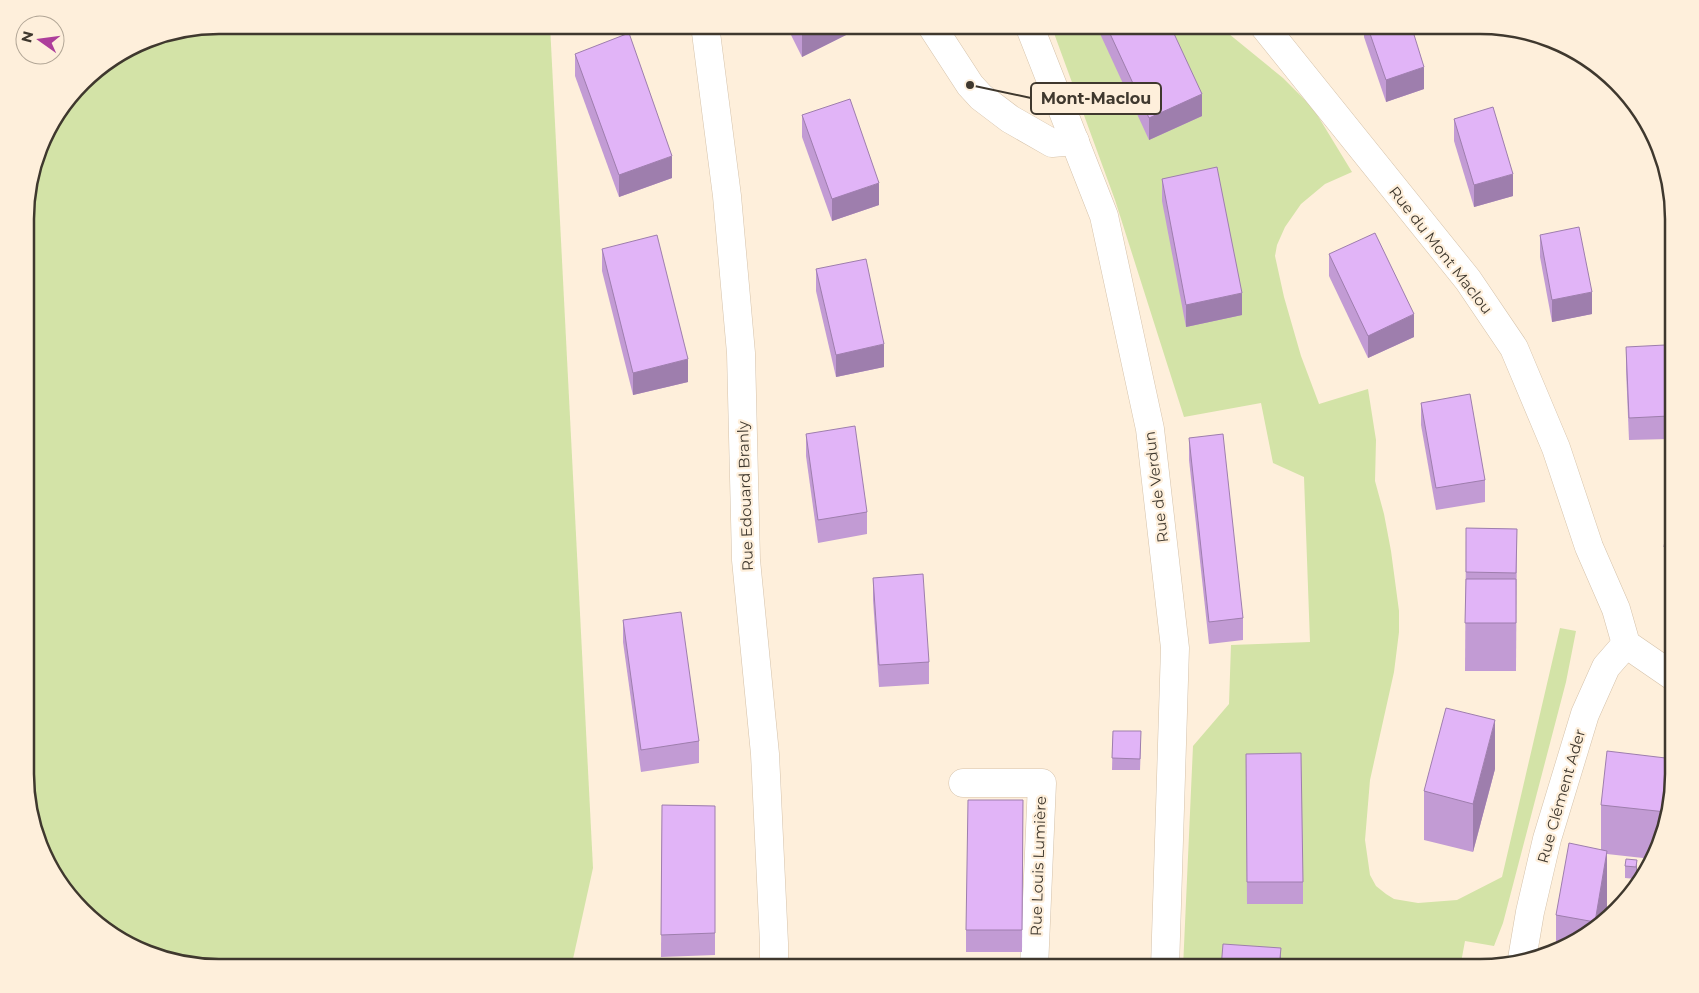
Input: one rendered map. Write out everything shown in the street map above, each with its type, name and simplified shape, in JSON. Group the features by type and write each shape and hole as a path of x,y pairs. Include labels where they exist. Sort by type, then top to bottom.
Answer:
{"street":[{"name":"Rue Edouard Branly","path":"706,34 728,196 741,353 746,560 765,754 774,959"},
{"path":"938,34 970,84 982,97 1010,119 1052,143 1075,141"},
{"name":"Rue de Verdun","path":"1033,34 1104,216 1150,429 1175,648 1165,959"},
{"name":"Rue du Mont Maclou","path":"1269,34 1468,280 1514,348 1556,448 1589,547 1616,609 1626,644"},
{"path":"1626,644 1665,671"},
{"name":"Rue Clément Ader","path":"1523,954 1530,912 1547,839 1584,714 1606,667 1626,644"},
{"name":"Rue Louis Lumière","path":"964,783 1042,783 1034,959"}],"green space":[{"path":"207,34 550,34 593,868 573,959 207,959 183,956 159,949 137,940 116,928 88,905 72,887 59,867 48,845 40,822 34,786 34,207 37,183 44,159 53,137 65,116 88,88 106,72 126,59 148,48 171,40"},
{"path":"1054,34 1229,34 1283,78 1313,108 1352,172 1325,184 1301,204 1285,227 1277,245 1275,256 1284,297 1301,356 1319,404 1368,389 1376,440 1375,481 1391,551 1399,611 1399,632 1394,672 1370,780 1365,840 1370,875 1376,886 1386,894 1394,899 1418,903 1457,900 1502,877 1560,628 1576,631 1566,682 1503,923 1494,946 1465,941 1462,959 1183,959 1193,746 1229,704 1231,645 1310,642 1304,477 1273,463 1261,403 1184,417 1115,200"}],"building":[{"path":"629,34 672,156 619,175 575,54"},
{"path":"1110,34 1174,34 1202,94 1149,118"},
{"path":"1370,34 1414,34 1424,67 1386,80"},
{"path":"850,99 879,183 832,199 802,115"},
{"path":"1493,107 1513,174 1474,185 1454,119"},
{"path":"1217,167 1242,293 1186,305 1162,179"},
{"path":"1579,227 1592,292 1552,300 1540,235"},
{"path":"1375,233 1414,314 1368,336 1329,254"},
{"path":"657,235 688,359 633,373 602,249"},
{"path":"866,259 884,344 836,355 816,269"},
{"path":"1665,345 1665,416 1629,418 1626,347"},
{"path":"1470,394 1485,480 1436,488 1421,403"},
{"path":"855,426 867,512 818,520 806,434"},
{"path":"1223,434 1243,618 1209,622 1189,438"},
{"path":"1466,528 1517,529 1516,573 1466,572"},
{"path":"923,574 929,662 879,665 873,578"},
{"path":"1466,579 1516,579 1516,623 1465,623"},
{"path":"681,612 699,741 641,750 623,620"},
{"path":"1446,708 1495,720 1473,804 1424,791"},
{"path":"1113,731 1141,731 1140,759 1112,758"},
{"path":"1607,751 1665,758 1665,786 1662,812 1601,805"},
{"path":"1301,753 1303,882 1247,882 1246,754"},
{"path":"968,800 1023,800 1022,930 966,930"},
{"path":"662,805 715,806 715,933 661,935"},
{"path":"1569,843 1607,851 1596,919 1592,922 1556,915"},
{"path":"1626,859 1637,860 1636,867 1625,866"},
{"path":"1223,944 1281,948 1280,959 1222,959"}],"place":[{"name":"Mont-Maclou","path":"970,85"}]}
